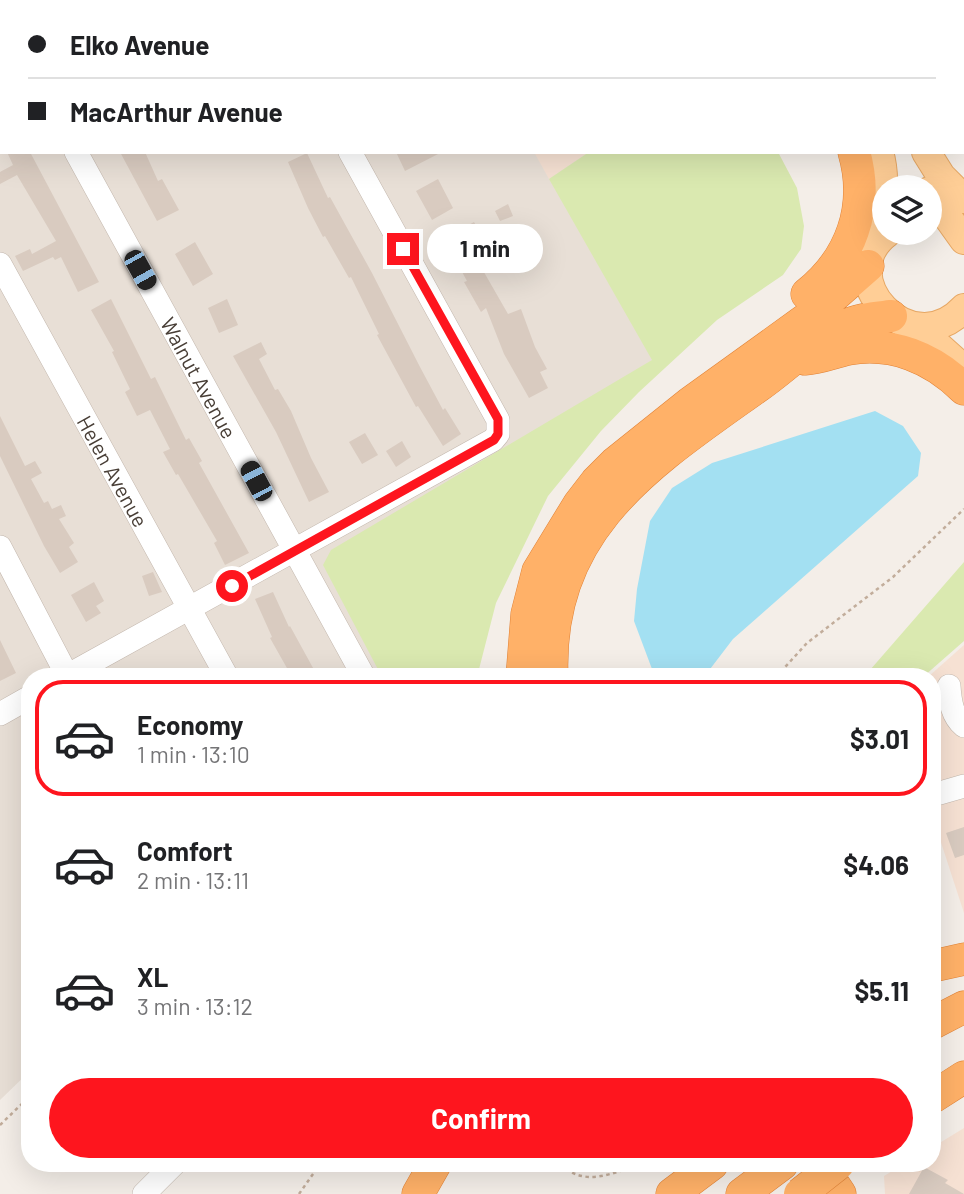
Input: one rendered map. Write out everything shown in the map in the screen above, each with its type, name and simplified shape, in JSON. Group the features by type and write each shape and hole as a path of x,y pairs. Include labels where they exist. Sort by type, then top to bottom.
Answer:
{"highway":[{"path":"733,370 752,339 822,280 845,251 859,213 860,179 854,154"},
{"path":"523,668 524,635 531,592 538,570 588,493 615,463 690,402 812,315 869,260"},
{"path":"552,668 552,646 563,593 584,542 616,498 646,470 827,335 859,320 899,320"},
{"path":"793,360 817,358 859,347 886,348 922,358 948,374 964,389"},
{"path":"532,668 537,611 564,527"},
{"path":"941,964 964,959"},
{"path":"941,1019 964,1007"},
{"path":"941,1068 964,1055"},
{"path":"941,1092 964,1077"},
{"path":"418,1194 430,1172"},
{"path":"673,1194 702,1172"},
{"path":"742,1194 771,1172"},
{"path":"809,1172 824,1194"},
{"path":"825,1172 840,1194"},
{"path":"800,1194 828,1172"}],"main road":[{"path":"878,154 884,190 869,260 874,293 899,320 937,345 964,369"},
{"path":"906,154 919,175"},
{"path":"927,154 941,176 964,200"},
{"path":"942,209 964,241"},
{"path":"942,226 951,229 964,241"},
{"path":"869,260 879,245"},
{"path":"899,320 927,327 951,319 964,308"}],"street":[{"name":"Walnut Avenue","path":"77,154 359,668"},
{"path":"83,668 494,440 499,428 498,419 351,154"},
{"name":"Helen Avenue","path":"0,264 222,668"},
{"path":"0,547 62,668"},
{"path":"949,686 956,716 964,726"},
{"path":"0,714 21,702"},
{"path":"941,793 964,786"},
{"path":"144,1194 166,1172"}],"path":[{"path":"784,668 797,652 893,577 964,509"},
{"path":"0,1125 21,1105"},
{"path":"299,1194 314,1172"},
{"path":"571,1172 589,1177 618,1172"}],"shaded area":[{"path":"0,154 586,154 550,179 653,360 406,513 432,668 21,668 21,1080 0,1100"},
{"path":"535,154 586,154 549,179"},
{"path":"964,645 964,913 941,843 941,668 938,668"},
{"path":"964,1128 964,1194 885,1194 884,1176 891,1172 941,1172 941,1142"}],"green space":[{"path":"586,154 779,154 797,188 804,226 801,249 783,275 717,320 639,392 601,431 548,496 496,603 479,668 377,668 323,565 331,550 652,360 549,179"},
{"path":"964,562 964,641 933,668 872,668"}],"water":[{"path":"875,411 903,426 921,453 918,476 733,639 711,668 652,668 634,621 650,521 672,488 712,463"}],"building":[{"path":"8,154 31,154 99,282 78,292 61,257 55,260 53,257 23,271 15,256 30,249 32,254 56,241 17,175 0,184 0,172 13,165"},
{"path":"121,154 146,154 158,181 162,179 179,210 157,221"},
{"path":"307,154 328,198 330,197 372,273 443,410 445,408 461,434 443,446 418,406 416,407 377,335 379,334 351,277 349,278 325,236 323,237 288,162"},
{"path":"397,154 438,154 405,171"},
{"path":"438,179 453,208 432,220 416,191"},
{"path":"508,204 513,216 500,221 495,211"},
{"path":"474,222 484,240 484,245 477,249 481,257 477,260 508,314 521,309 535,347 547,369 540,372 548,388 529,398 504,354 486,308 481,312 444,239"},
{"path":"195,242 213,274 193,286 175,254"},
{"path":"111,299 151,379 155,377 186,440 189,438 202,461 199,463 249,553 225,565 214,543 217,541 163,452 170,449 150,410 137,416 125,392 130,389 112,352 114,351 91,310"},
{"path":"227,299 238,325 219,333 208,308"},
{"path":"261,342 267,354 259,359 275,390 278,389 291,411 329,492 309,502 276,432 233,356"},
{"path":"0,416 25,466 35,461 42,473 31,479 44,503 48,501 52,509 61,505 66,516 59,519 74,543 69,547 78,562 60,573 0,456"},
{"path":"365,433 378,455 362,464 349,442"},
{"path":"402,441 411,457 396,467 386,451"},
{"path":"153,572 162,592 149,596 142,576"},
{"path":"94,582 104,601 96,606 101,613 86,622 71,595"},
{"path":"273,592 289,627 313,668 287,668 270,638 272,637 255,599"},
{"path":"0,640 16,673 0,681"},
{"path":"964,827 964,855 955,858 946,833"},
{"path":"921,1172 933,1172 948,1180 945,1183 964,1194 909,1194"}],"route":[{"path":"232,586 494,440 498,434 498,419 403,249"}]}
